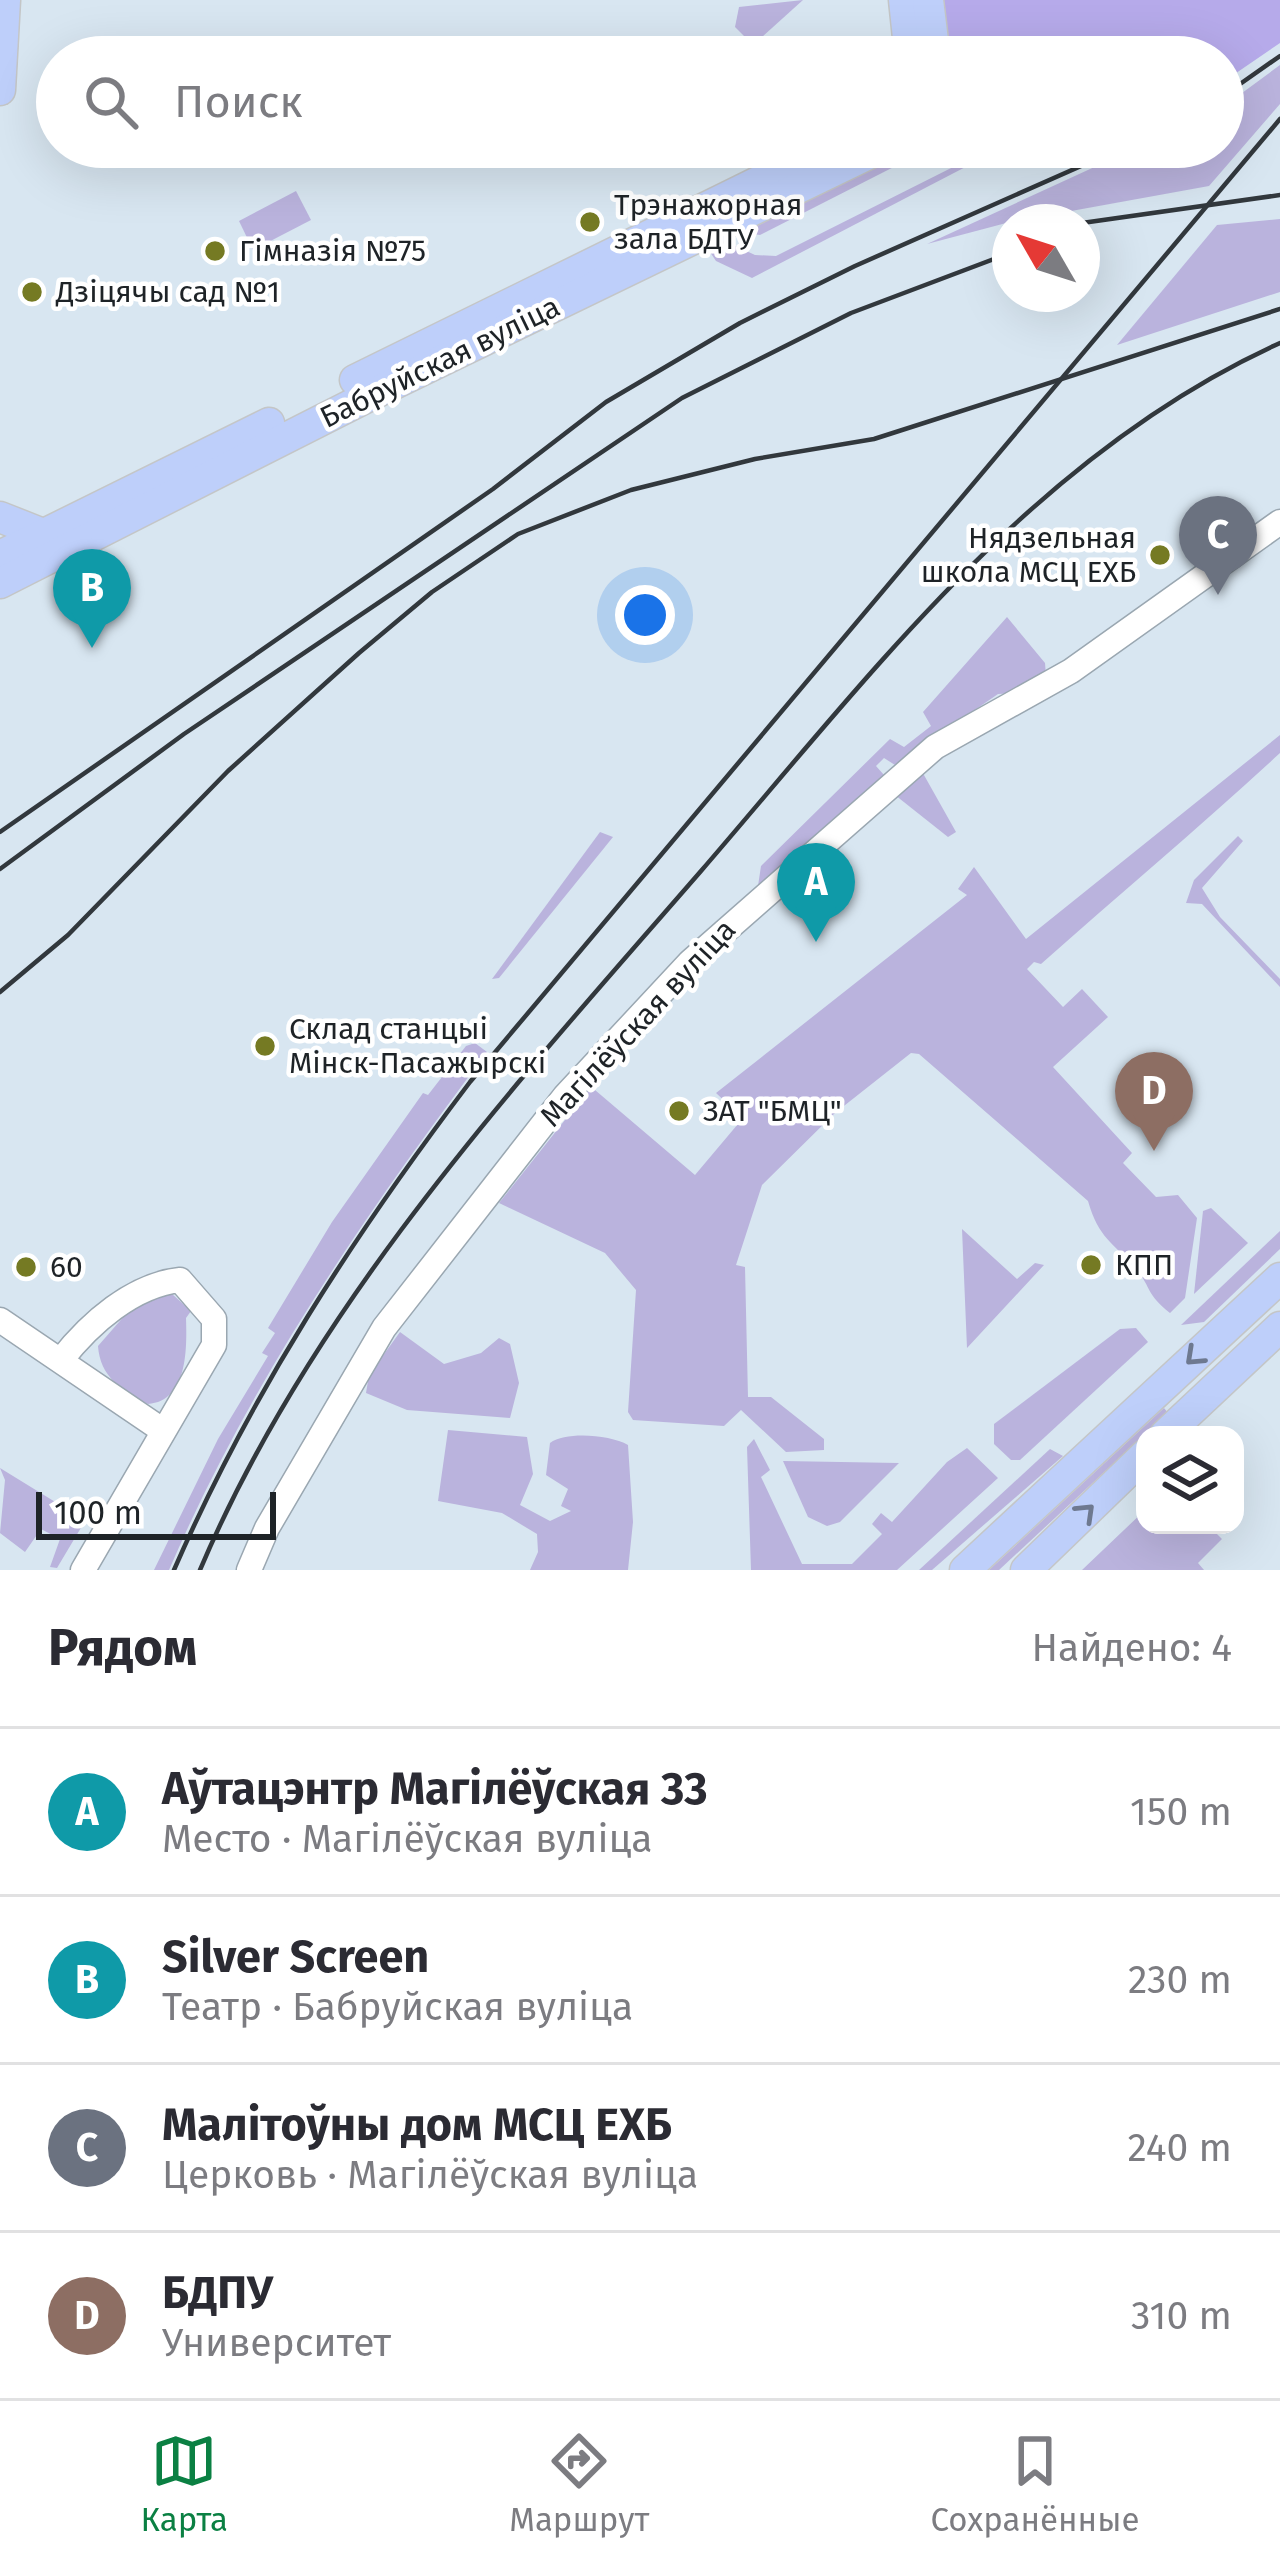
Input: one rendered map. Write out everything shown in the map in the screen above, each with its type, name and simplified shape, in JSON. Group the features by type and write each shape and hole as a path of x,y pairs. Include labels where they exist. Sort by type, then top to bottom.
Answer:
{"main road":[{"path":"0,90 5,0"},
{"path":"904,0 908,36"},
{"path":"928,0 932,36"},
{"name":"Бабруйская вуліца","path":"0,556 787,168"},
{"name":"Бабруйская вуліца","path":"0,584 371,395 840,168"},
{"path":"0,517 43,534"},
{"path":"0,533 43,534"},
{"path":"965,1570 1280,1278"},
{"path":"1176,1426 1280,1327"},
{"path":"1026,1570 1136,1464"}],"street":[{"name":"Магілёўская вуліца","path":"249,1570 267,1528 384,1328 565,1096 690,962 935,747 1071,671 1280,522"},
{"path":"61,1360 77,1339 146,1287 180,1280 214,1319 216,1335 82,1570"},
{"path":"0,1320 162,1430"}],"shaded area":[{"path":"803,0 763,36 744,36 735,27 739,7"},
{"path":"943,0 1280,0 1280,43 1244,68 1244,36 948,36"},
{"path":"1280,65 1280,104 1244,146 1244,92"},
{"path":"866,168 892,168 760,235 744,233"},
{"path":"951,168 964,168 752,278 716,261 708,249 725,241 755,255 776,256"},
{"path":"1092,168 1225,168 1209,186 1100,206 1014,204"},
{"path":"296,191 311,220 253,250 239,221"},
{"path":"992,214 992,227 927,244"},
{"path":"1280,219 1280,292 1117,345 1217,225"},
{"path":"1007,617 1045,663 1046,676 1019,693 998,694 895,765 884,758 876,766 884,775 758,886 761,866 890,739 904,747 931,726 923,712"},
{"path":"1280,735 1280,753 1041,964 1034,962 1027,969 1063,1007 1082,989 1108,1017 1053,1067 1132,1153 1123,1163 1156,1197 1178,1195 1197,1218 1185,1298 1170,1313 1162,1306 1102,1232 1088,1201 919,1054 911,1053 835,1113 762,1185 736,1265 745,1267 748,1397 771,1397 824,1439 824,1450 786,1452 741,1410 724,1426 633,1420 628,1412 636,1290 605,1253 499,1203 588,1091 595,1090 695,1175 743,1118 716,1093 967,895 958,889 974,867 1026,939"},
{"path":"920,768 956,832 948,837 895,795"},
{"path":"600,832 613,837 499,978 492,979"},
{"path":"1238,836 1243,841 1202,888 1220,917 1280,979 1280,987 1202,904 1186,903 1194,880"},
{"path":"475,1043 487,1052 312,1302 236,1432 169,1570 154,1570 218,1439 268,1356 262,1353 275,1333 268,1328 332,1222 423,1093 428,1095 466,1046"},
{"path":"1211,1208 1248,1243 1194,1294 1203,1211"},
{"path":"962,1229 1017,1279 1035,1263 1044,1265 967,1348"},
{"path":"1280,1231 1280,1249 1204,1322 1181,1325"},
{"path":"172,1294 191,1311 186,1318 182,1371 171,1394 148,1404 114,1381 103,1366 98,1346 140,1298"},
{"path":"1136,1328 1148,1342 1020,1460 1011,1460 994,1444 994,1424 1120,1329"},
{"path":"400,1332 444,1364 481,1353 499,1338 510,1344 519,1383 510,1418 407,1410 366,1393 369,1375"},
{"path":"1164,1408 1168,1413 1154,1426 1145,1426"},
{"path":"448,1430 527,1437 533,1474 520,1505 550,1521 571,1511 561,1506 568,1489 546,1475 550,1443 589,1436 628,1445 633,1522 628,1570 530,1570 538,1552 537,1534 502,1513 438,1501"},
{"path":"1136,1434 1136,1443 999,1570 989,1570"},
{"path":"754,1439 770,1470 761,1477 802,1564 852,1564 882,1534 872,1524 881,1513 892,1522 947,1462 967,1448 998,1478 897,1570 751,1570 747,1447"},
{"path":"1050,1449 1063,1456 932,1570 919,1570"},
{"path":"783,1461 899,1463 840,1522 827,1526 808,1517"},
{"path":"0,1468 78,1516 82,1526 57,1568 50,1567 60,1539 41,1529 25,1552 0,1533 5,1480"},
{"path":"1136,1519 1136,1534 1217,1534 1222,1539 1198,1563 1204,1570 1082,1570"}],"railway":[{"path":"1244,81 1280,56"},
{"path":"1244,162 1280,119"},
{"path":"0,832 493,489 606,402 740,323 855,266 1077,168"},
{"path":"174,1570 236,1441 307,1317 470,1082 1239,168"},
{"path":"1100,220 1280,195"},
{"path":"0,869 184,734 682,398 851,313 992,260"},
{"path":"0,992 68,935 228,771 359,653 432,592 518,534 631,490 755,459 874,439 1280,309"},
{"path":"200,1570 246,1473 299,1379 423,1201 560,1033 829,720 963,574 1035,506 1111,444 1192,389 1280,343"}],"place":[{"name":"Трэнажорная зала БДТУ","path":"590,222"},
{"name":"Гімназія №75","path":"215,251"},
{"name":"Дзіцячы сад №1","path":"32,292"},
{"name":"Нядзельная школа МСЦ ЕХБ","path":"1160,555"},
{"name":"Малітоўны дом МСЦ ЕХБ","path":"1218,595"},
{"name":"Silver Screen","path":"92,648"},
{"name":"Аўтацэнтр Магілёўская 33","path":"816,942"},
{"name":"Склад станцыі Мінск-Пасажырскі","path":"265,1046"},
{"name":"ЗАТ \"БМЦ\"","path":"679,1111"},
{"name":"БДПУ","path":"1154,1151"},
{"name":"КПП","path":"1091,1265"},
{"name":"60","path":"26,1267"}]}
